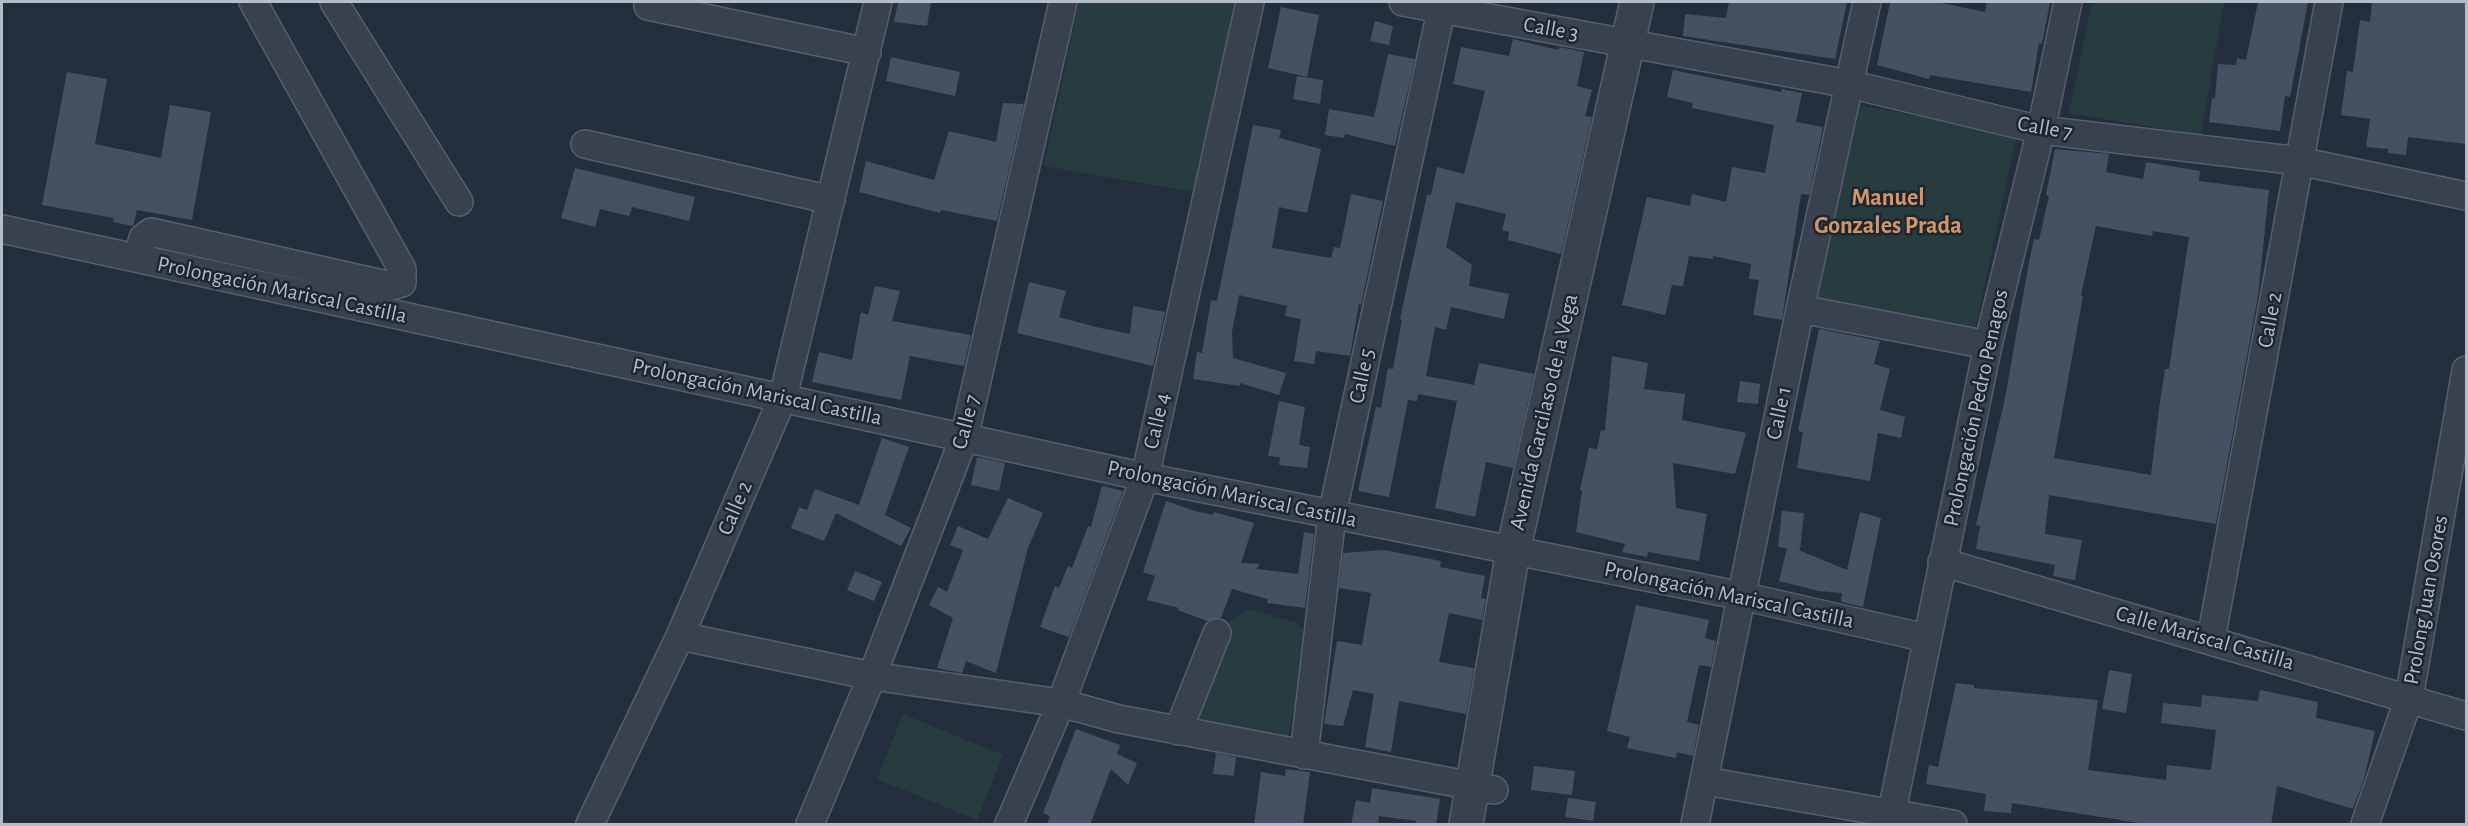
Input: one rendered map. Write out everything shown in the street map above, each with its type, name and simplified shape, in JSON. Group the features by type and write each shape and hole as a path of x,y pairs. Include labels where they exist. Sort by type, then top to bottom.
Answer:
{"street":[{"path":"138,258 142,238 151,232 392,286 402,283 402,269 253,2"},
{"path":"334,2 459,202"},
{"name":"Calle 2","path":"590,825 680,636 783,397 878,2"},
{"name":"Calle 7","path":"810,825 872,676 964,438 1063,2"},
{"name":"Calle 4","path":"1010,825 1061,703 1144,477 1250,2"},
{"name":"Calle 3","path":"1403,2 1443,5 1637,44"},
{"name":"Avenida Garcilaso de la Vega","path":"1489,825 1484,789 1522,553 1637,44 1637,2"},
{"name":"Avenida Garcilaso de la Vega","path":"1637,44 1658,2"},
{"name":"Calle 1","path":"1695,825 1800,309 1867,2"},
{"name":"Prolongación Pedro Penagos","path":"1891,816 1988,345 2041,130 2068,2"},
{"name":"Calle 2","path":"2211,639 2329,2"},
{"name":"Calle 5","path":"1304,755 1332,515 1443,5"},
{"path":"648,6 867,51"},
{"name":"Calle 7","path":"1637,44 1849,84 2041,130 2299,160 2466,196"},
{"path":"585,144 831,200"},
{"name":"Prolongación Mariscal Castilla","path":"2,229 1144,477 1742,596 1926,638"},
{"path":"1800,309 1988,345"},
{"name":"Prolong Juan Osores","path":"2365,825 2406,707 2457,483 2466,370"},
{"name":"Calle Mariscal Castilla","path":"1942,562 2211,639 2406,707 2466,735"},
{"path":"1178,730 1217,633"},
{"path":"680,636 872,676 1061,703 1178,730 1484,789"},
{"name":"Calle Mariscal Castilla","path":"2406,707 2466,716"},
{"path":"1705,781 1891,816 1953,825"},
{"name":"Avenida Garcilaso de la Vega","path":"1466,825 1484,789"}],"green space":[{"path":"1079,2 1242,2 1199,193 1044,166"},
{"path":"2092,2 2224,2 2201,135 2069,113"},
{"path":"1857,105 2017,134 1975,330 1813,300"},
{"path":"1246,609 1296,622 1309,636 1288,738 1193,725 1189,715 1230,621"},
{"path":"903,714 1003,755 977,820 877,779"}],"building":[{"path":"898,2 931,2 927,26 894,22"},
{"path":"1729,2 1847,2 1835,59 1683,36 1685,14 1726,18"},
{"path":"1890,2 1936,2 1985,12 1987,2 2050,2 2042,44 2039,43 2031,92 1930,75 1929,79 1877,65"},
{"path":"2258,2 2308,2 2290,97 2285,96 2280,131 2209,122 2212,98 2215,99 2218,64 2236,65 2237,58 2246,60"},
{"path":"2372,2 2466,2 2466,144 2408,137 2406,155 2388,153 2388,149 2366,147 2370,119 2341,115 2347,71 2353,72 2360,20 2370,22"},
{"path":"1281,7 1319,15 1307,77 1268,68"},
{"path":"1375,21 1393,26 1389,45 1370,41"},
{"path":"1513,39 1558,50 1559,47 1584,52 1577,86 1592,90 1585,116 1592,117 1561,254 1508,240 1509,232 1502,230 1506,214 1456,202 1446,247 1472,265 1469,286 1509,294 1504,319 1451,307 1446,330 1435,327 1426,376 1474,385 1479,363 1534,374 1513,468 1486,462 1475,517 1435,508 1457,401 1418,394 1417,401 1408,400 1389,497 1358,491 1376,407 1381,408 1388,368 1393,369 1402,320 1400,319 1427,195 1431,195 1437,167 1464,174 1485,91 1453,84 1461,47 1509,56"},
{"path":"1388,54 1415,59 1395,146 1345,134 1344,138 1325,135 1329,109 1374,117"},
{"path":"891,57 960,72 955,96 886,81"},
{"path":"1673,70 1781,92 1782,89 1802,93 1796,122 1823,127 1809,195 1801,194 1782,320 1753,315 1759,280 1749,279 1751,264 1713,256 1713,259 1689,256 1683,286 1672,285 1665,315 1622,305 1647,197 1690,206 1692,194 1726,202 1732,167 1765,173 1774,125 1692,108 1693,103 1667,97"},
{"path":"67,72 107,79 95,144 161,158 170,105 211,112 192,220 137,210 133,226 113,222 114,218 42,205"},
{"path":"1297,76 1323,80 1320,104 1293,99"},
{"path":"1003,103 1024,104 997,221 941,210 940,213 859,192 866,161 934,180 949,131 996,142"},
{"path":"1253,125 1281,130 1279,138 1321,149 1307,213 1279,207 1272,248 1331,258 1334,247 1340,248 1351,194 1383,201 1361,305 1359,304 1350,356 1316,351 1314,364 1294,361 1301,319 1285,316 1287,306 1239,295 1232,332 1233,358 1286,373 1279,395 1240,383 1240,386 1193,379 1197,352 1202,353 1211,300 1217,301"},
{"path":"2055,149 2109,154 2106,172 2143,179 2146,162 2200,171 2199,181 2269,190 2258,296 2216,524 2049,495 2045,534 2082,540 2075,580 2053,576 2055,565 1976,549 1980,526 1976,525 2005,398 2034,239 2039,240 2049,196 2046,195","holes":["2096,226 2152,236 2153,231 2189,237 2169,369 2165,369 2151,475 2054,458 2083,296 2081,295"]},
{"path":"575,168 695,197 689,221 632,207 629,216 600,209 595,227 561,218"},
{"path":"1029,282 1066,291 1059,317 1096,327 1130,334 1133,306 1165,312 1153,366 1017,333"},
{"path":"875,286 900,291 892,321 971,335 964,366 910,356 901,400 812,382 819,352 852,360 861,312 868,315"},
{"path":"1819,329 1880,341 1874,364 1890,369 1880,410 1905,417 1901,438 1878,433 1870,481 1797,468 1803,432 1798,431"},
{"path":"1612,356 1648,363 1644,389 1685,394 1682,420 1746,433 1735,474 1673,463 1676,508 1707,514 1699,561 1648,552 1647,557 1622,552 1625,544 1576,532 1582,491 1580,490 1589,448 1597,449 1601,430 1605,431"},
{"path":"1740,381 1760,384 1758,404 1737,402"},
{"path":"1279,401 1305,407 1299,445 1310,447 1307,468 1279,465 1280,457 1268,456"},
{"path":"882,438 909,447 885,515 911,528 901,546 836,513 824,541 791,528 799,507 807,510 815,489 859,505"},
{"path":"977,457 1005,463 999,491 971,485"},
{"path":"1102,486 1123,491 1069,637 1040,627 1055,586 1059,588 1068,566 1072,568 1088,526 1091,527"},
{"path":"1008,498 1043,513 1028,548 996,673 966,661 962,673 937,668 953,618 929,605 938,587 947,592 963,550 950,545 958,526 988,539"},
{"path":"1166,501 1195,511 1213,515 1214,512 1254,523 1241,563 1259,564 1257,569 1298,574 1304,532 1314,534 1305,608 1267,603 1268,599 1232,589 1221,618 1207,621 1178,610 1179,608 1147,600 1155,576 1143,572"},
{"path":"1782,511 1804,513 1800,550 1796,549 1847,570 1860,512 1881,518 1863,607 1841,602 1842,593 1819,591 1779,581 1787,548 1778,547"},
{"path":"1384,550 1441,561 1440,567 1485,576 1481,598 1486,599 1482,620 1449,613 1439,662 1474,668 1466,714 1399,701 1391,752 1365,747 1374,694 1353,690 1343,726 1324,724 1337,641 1362,645 1371,593 1339,588 1343,553"},
{"path":"855,571 882,582 874,601 847,590"},
{"path":"1636,605 1709,620 1705,638 1716,641 1711,667 1699,665 1687,722 1699,725 1693,756 1677,752 1676,758 1627,748 1630,737 1607,731"},
{"path":"2109,670 2132,674 2126,713 2102,709"},
{"path":"1956,683 1974,685 1974,688 2098,700 2088,770 2166,780 2167,765 2211,770 2216,730 2161,723 2163,703 2201,707 2202,695 2258,701 2260,690 2318,702 2316,718 2375,731 2364,779 2353,809 2277,786 2271,825 2152,825 2012,803 2011,813 1984,811 1986,794 1926,784 1929,765 1938,767"},
{"path":"1076,729 1120,745 1117,754 1137,763 1128,785 1111,769 1090,825 1047,825 1050,816 1043,813"},
{"path":"1216,753 1236,757 1234,776 1213,774"},
{"path":"1534,766 1575,771 1572,795 1531,790"},
{"path":"1286,769 1310,772 1303,825 1254,825 1261,772 1285,776"},
{"path":"1372,788 1440,799 1436,825 1416,825 1416,821 1379,816 1378,825 1351,825 1356,800 1370,803"},
{"path":"1568,798 1596,802 1593,821 1565,817"}],"district":[{"name":"Manuel Gonzales Prada","path":"1888,212"}]}
